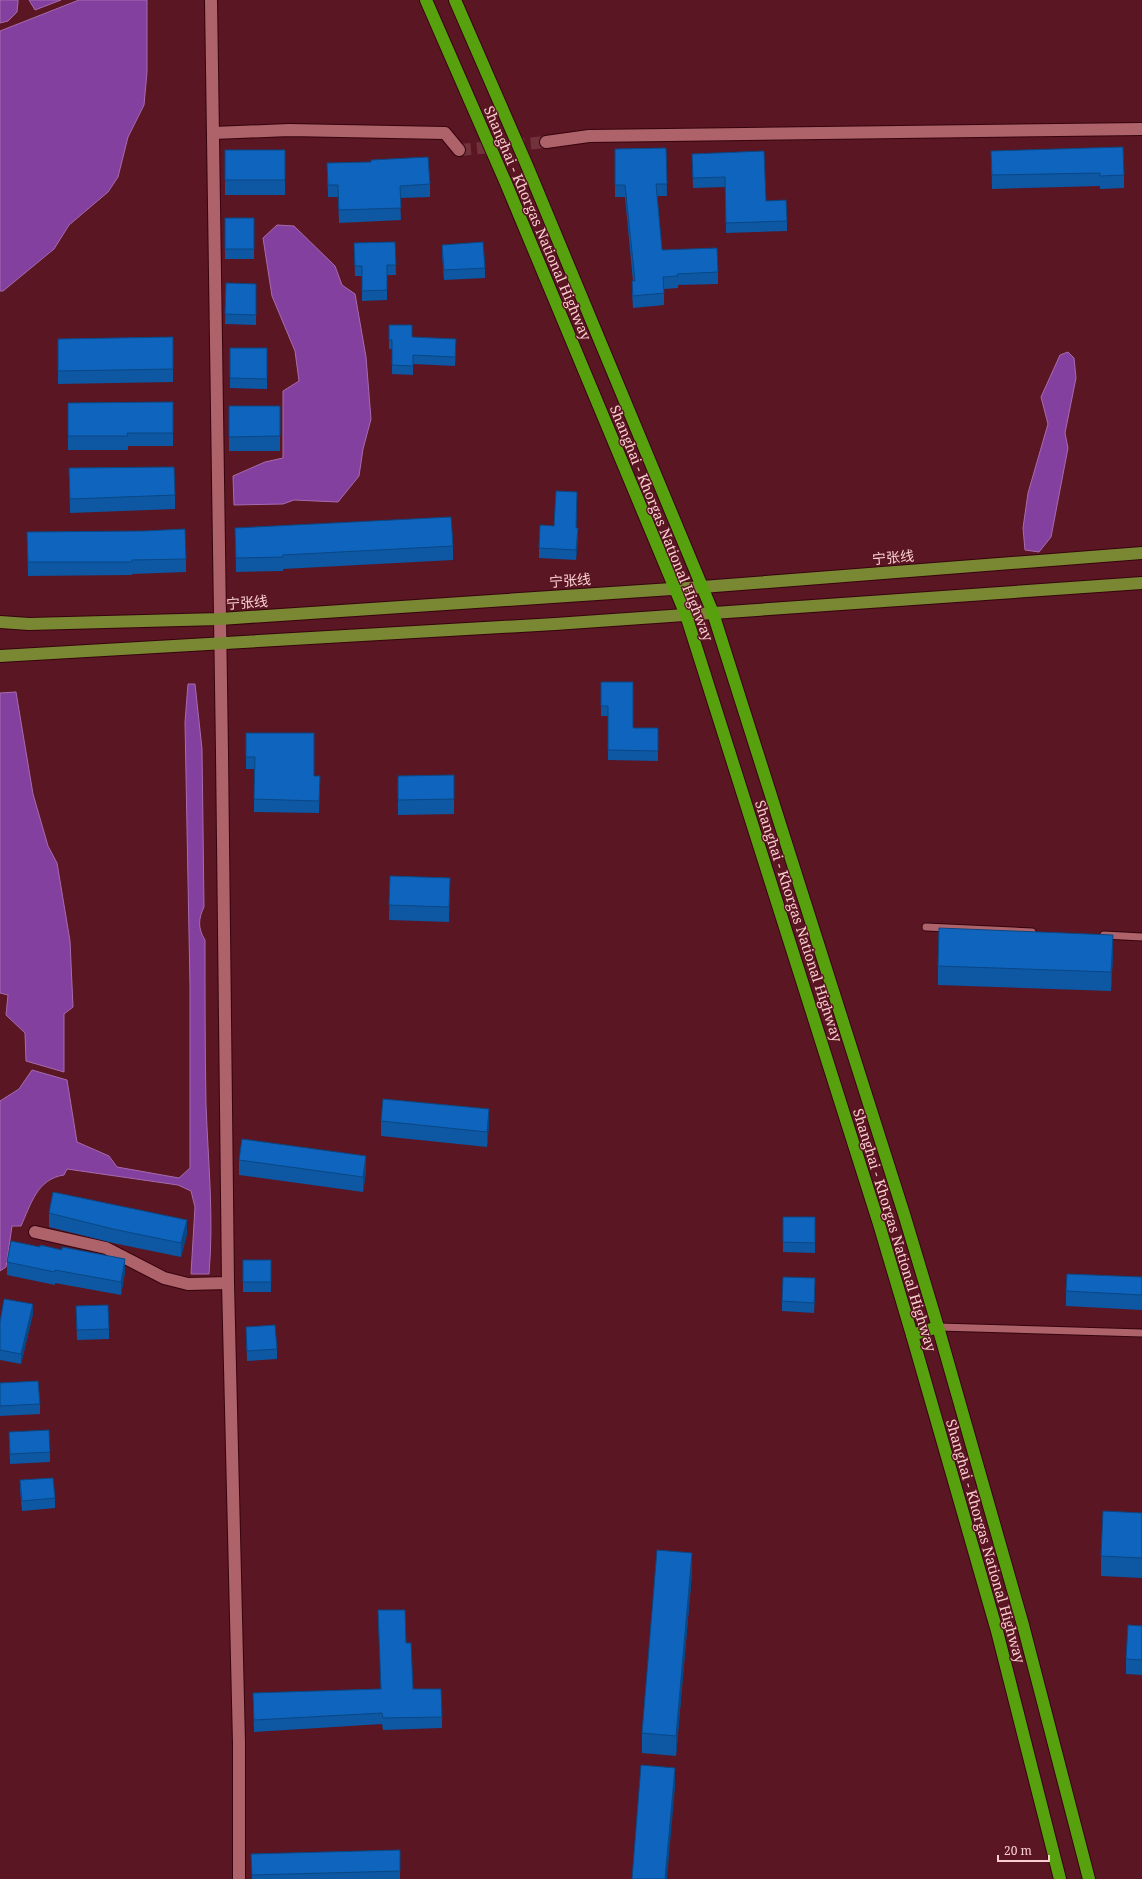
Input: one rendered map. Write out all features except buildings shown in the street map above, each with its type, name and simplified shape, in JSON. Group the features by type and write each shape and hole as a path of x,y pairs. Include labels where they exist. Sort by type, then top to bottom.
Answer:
{"highway":[{"name":"Shanghai - Khorgas National Highway","path":"426,0 505,181 686,615 879,1224 912,1335 997,1631 1060,1879"},
{"name":"Shanghai - Khorgas National Highway","path":"455,0 528,168 713,613 904,1214 938,1327 1023,1625 1088,1879"},
{"path":"912,1335 938,1327"}],"main road":[{"name":"宁张线","path":"0,622 29,624 220,619 702,587 1142,553"},
{"path":"0,656 686,615 1142,583"}],"street":[{"path":"211,0 221,643 228,1283 239,1743 240,1879"},
{"path":"546,142 589,136 1142,129"},
{"path":"213,133 289,130 445,133 459,150"},
{"path":"35,1232 106,1248 164,1278 188,1284 228,1283"}],"lane":[{"path":"926,927 1042,932"},
{"path":"1096,934 1142,936"},
{"path":"938,1327 1142,1333"}],"shaded area":[{"path":"0,0 18,0 18,2 17,12 8,21 0,23"},
{"path":"29,0 61,0 35,10"},
{"path":"79,0 147,0 147,72 144,105 128,137 118,177 108,192 69,225 54,249 3,291 0,291 0,31"},
{"path":"277,225 294,226 335,266 342,285 355,294 366,357 371,419 363,449 359,476 338,502 294,500 283,504 234,505 233,476 265,462 283,458 283,391 299,381 295,351 272,296 263,238"},
{"path":"1068,352 1074,358 1076,378 1065,433 1068,448 1051,537 1039,552 1025,550 1023,528 1028,493 1048,424 1041,397 1060,355"},
{"path":"188,684 195,684 202,749 204,907 201,916 200,928 205,940 206,1104 211,1210 209,1274 191,1274 195,1207 191,1191 178,1185 67,1169 64,1175 55,1177 41,1187 32,1201 21,1226 12,1226 6,1267 0,1271 0,1101 19,1089 32,1070 67,1080 77,1142 109,1156 117,1167 179,1178 190,1168 190,986 185,722"},
{"path":"16,692 33,794 48,846 57,863 70,941 73,1007 64,1014 64,1072 26,1061 25,1033 6,1015 8,995 0,993 0,693"}],"tunnel":[{"path":"459,150 546,142"}]}
